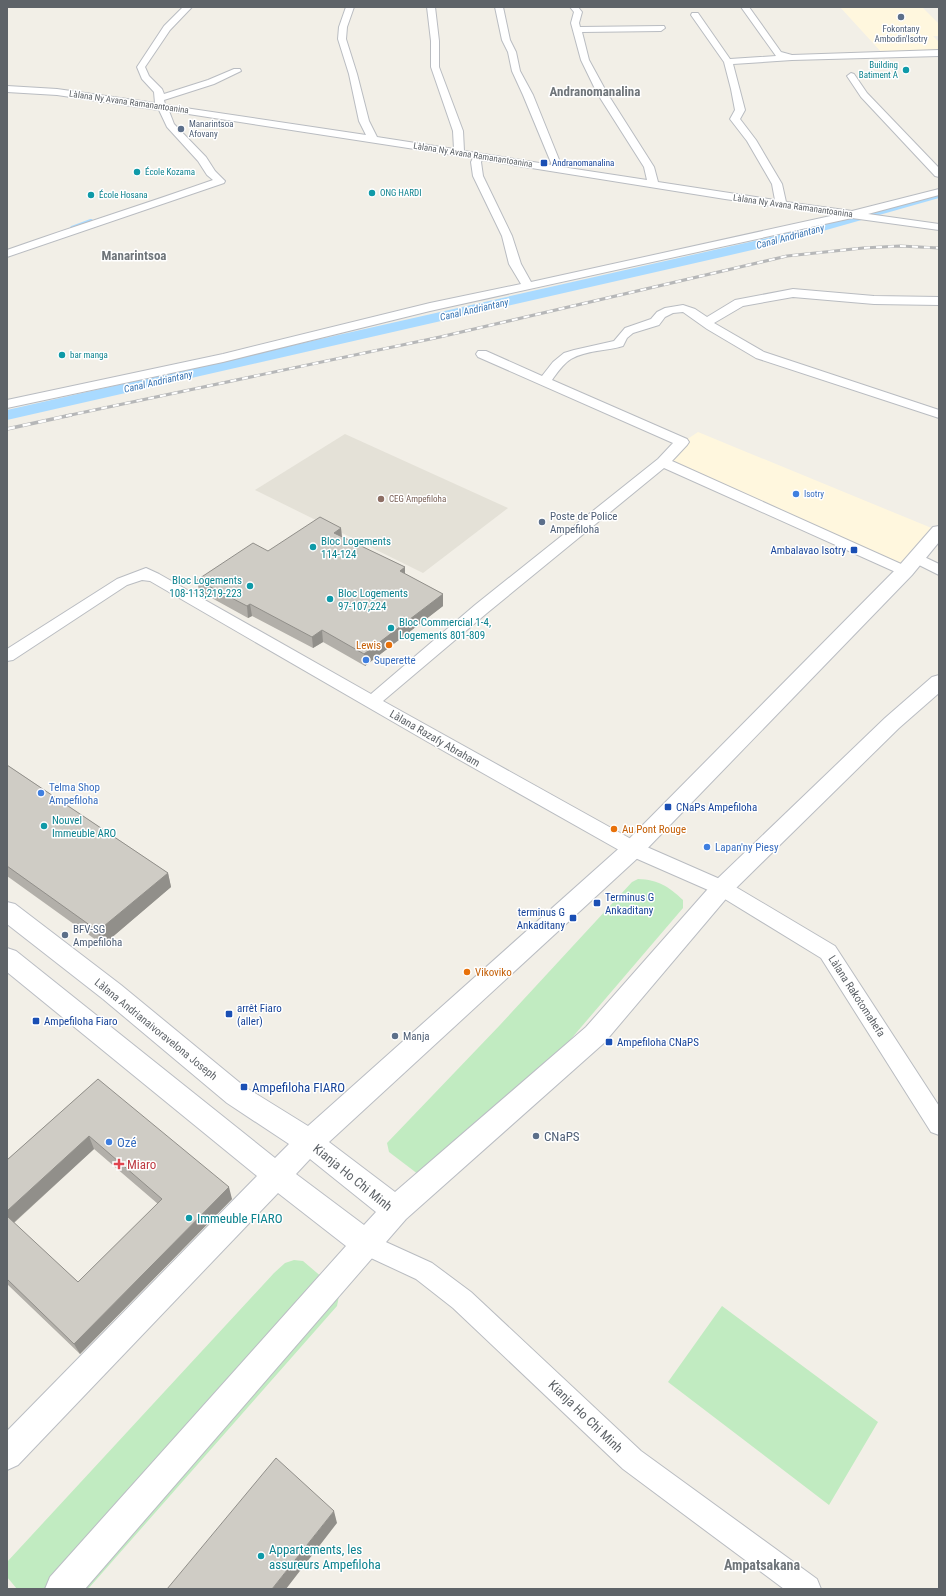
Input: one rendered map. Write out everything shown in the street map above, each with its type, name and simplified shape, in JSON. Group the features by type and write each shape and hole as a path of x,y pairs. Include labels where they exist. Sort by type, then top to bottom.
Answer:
{"street":[{"path":"7,254 74,227 220,181 216,179 197,153 170,125 160,102 159,91 144,77 141,66 167,28 188,7"},
{"path":"350,7 343,27 342,39 353,74 364,121 373,139"},
{"path":"431,7 435,41 435,67 458,131 459,153"},
{"path":"499,7 516,71 528,95 558,168"},
{"path":"574,7 578,12 575,23 585,60 594,74 602,93 649,167 653,183"},
{"path":"745,7 778,54 792,58"},
{"path":"695,15 728,62 736,89 740,110 735,119 751,140 777,184 781,204"},
{"path":"577,30 661,28"},
{"path":"728,62 792,58 939,53"},
{"path":"160,102 237,71"},
{"path":"852,76 864,95 939,174"},
{"name":"Làlana Ny Avana Ramanantoanina","path":"7,89 57,92 160,102 459,153 781,204 939,227"},
{"path":"478,156 476,162 478,176 507,236 515,264 528,286"},
{"path":"7,404 223,358 430,307 854,214 939,192"},
{"path":"708,322 739,303 792,293 818,294 874,300 939,301"},
{"path":"544,381 562,360 569,355 609,347 619,343 622,336 628,329 656,322 659,315 671,309 687,310 760,355 939,414"},
{"path":"372,702 481,609 663,462 682,442 482,354"},
{"path":"663,462 910,565 939,570"},
{"path":"309,1142 332,1123 633,849 910,565 939,531"},
{"name":"Làlana Razafy Abraham","path":"7,656 122,582 146,573 146,576 154,577 633,849 722,888"},
{"path":"396,1210 595,1035 722,888 892,723 939,682"},
{"name":"Làlana Rakotomahefa","path":"722,888 828,952 939,1125"},
{"name":"Làlana Andrianaivoravelona Joseph","path":"7,911 112,992 236,1095 309,1142"},
{"path":"7,958 118,1046 276,1175 7,1454"},
{"name":"Kianja Ho Chi Minh","path":"366,1244 396,1210 309,1142 276,1175 366,1244 424,1270 462,1300 632,1460 806,1589"},
{"path":"62,1589 366,1244"}],"shaded area":[{"path":"840,7 922,7 939,24 939,36 933,36 939,42 939,51 883,54"},
{"name":"Isotry","path":"698,432 934,529 901,567 666,460 689,438"},
{"name":"CEG Ampefiloha","path":"345,434 508,508 423,573 255,490"}],"green space":[{"path":"638,879 658,882 668,887 683,900 683,908 553,1060 431,1184 389,1152 387,1143 500,1025 632,882"},
{"path":"294,1260 303,1261 337,1290 339,1296 337,1306 88,1589 17,1589 7,1577 7,1562 274,1273 285,1263"},
{"path":"722,1306 878,1422 829,1505 668,1382"}],"building":[{"path":"320,517 341,528 334,533 405,567 400,571 443,594 364,654 322,630 312,637 250,604 247,606 197,580 253,543 268,551"},
{"name":"Nouvel Immeuble ARO","path":"7,765 168,873 98,931 7,866"},
{"name":"Immeuble FIARO","path":"98,1079 229,1187 74,1344 7,1279 7,1216 78,1282 162,1199 89,1136 7,1211 7,1160"},
{"name":"Appartements, les assureurs Ampefiloha","path":"276,1458 334,1511 272,1589 167,1589"}],"waterway":[{"name":"Canal Andriantany","path":"7,415 770,242 939,194"},
{"path":"72,228 91,221"}],"railway":[{"path":"66,416 440,337 787,256 863,248 900,246 939,248"},
{"path":"7,429 71,415"}],"place":[{"name":"Fokontany Ambodin'Isotry","path":"901,17"},
{"name":"Building Batiment A","path":"906,70"},
{"name":"Manarintsoa Afovany","path":"181,129"},
{"name":"Andranomanalina","path":"544,163"},
{"name":"École Kozama","path":"137,172"},
{"name":"ONG HARDI","path":"372,193"},
{"name":"École Hosana","path":"91,195"},
{"name":"bar manga","path":"62,355"},
{"name":"Isotry","path":"796,494"},
{"name":"CEG Ampefiloha","path":"381,499"},
{"name":"Poste de Police Ampefiloha","path":"542,522"},
{"name":"Bloc Logements 114-124","path":"313,547"},
{"name":"Ambalavao Isotry","path":"854,550"},
{"name":"Bloc Logements 108-113,219-223","path":"250,586"},
{"name":"Bloc Logements 97-107,224","path":"330,599"},
{"name":"Bloc Commercial 1-4, Logements 801-809","path":"391,628"},
{"name":"Lewis","path":"389,645"},
{"name":"Superette","path":"366,660"},
{"name":"Telma Shop Ampefiloha","path":"41,793"},
{"name":"CNaPs Ampefiloha","path":"668,807"},
{"name":"Nouvel Immeuble ARO","path":"44,826"},
{"name":"Au Pont Rouge","path":"614,829"},
{"name":"Lapan'ny Piesy","path":"707,847"},
{"name":"Terminus G Ankaditany","path":"597,903"},
{"name":"terminus G Ankaditany","path":"573,918"},
{"name":"BFV-SG Ampefiloha","path":"65,935"},
{"name":"Vikoviko","path":"467,972"},
{"name":"arrêt Fiaro (aller)","path":"229,1014"},
{"name":"Ampefiloha Fiaro","path":"36,1021"},
{"name":"Manja","path":"395,1036"},
{"name":"Ampefiloha CNaPS","path":"609,1042"},
{"name":"Ampefiloha FIARO","path":"244,1087"},
{"name":"CNaPS","path":"536,1136"},
{"name":"Ozé","path":"109,1142"},
{"name":"Miaro","path":"119,1164"},
{"name":"Immeuble FIARO","path":"189,1218"},
{"name":"Appartements, les assureurs Ampefiloha","path":"261,1556"}],"district":[{"name":"Andranomanalina","path":"595,91"},
{"name":"Manarintsoa","path":"134,255"},
{"name":"Ampatsakana","path":"762,1565"}]}
